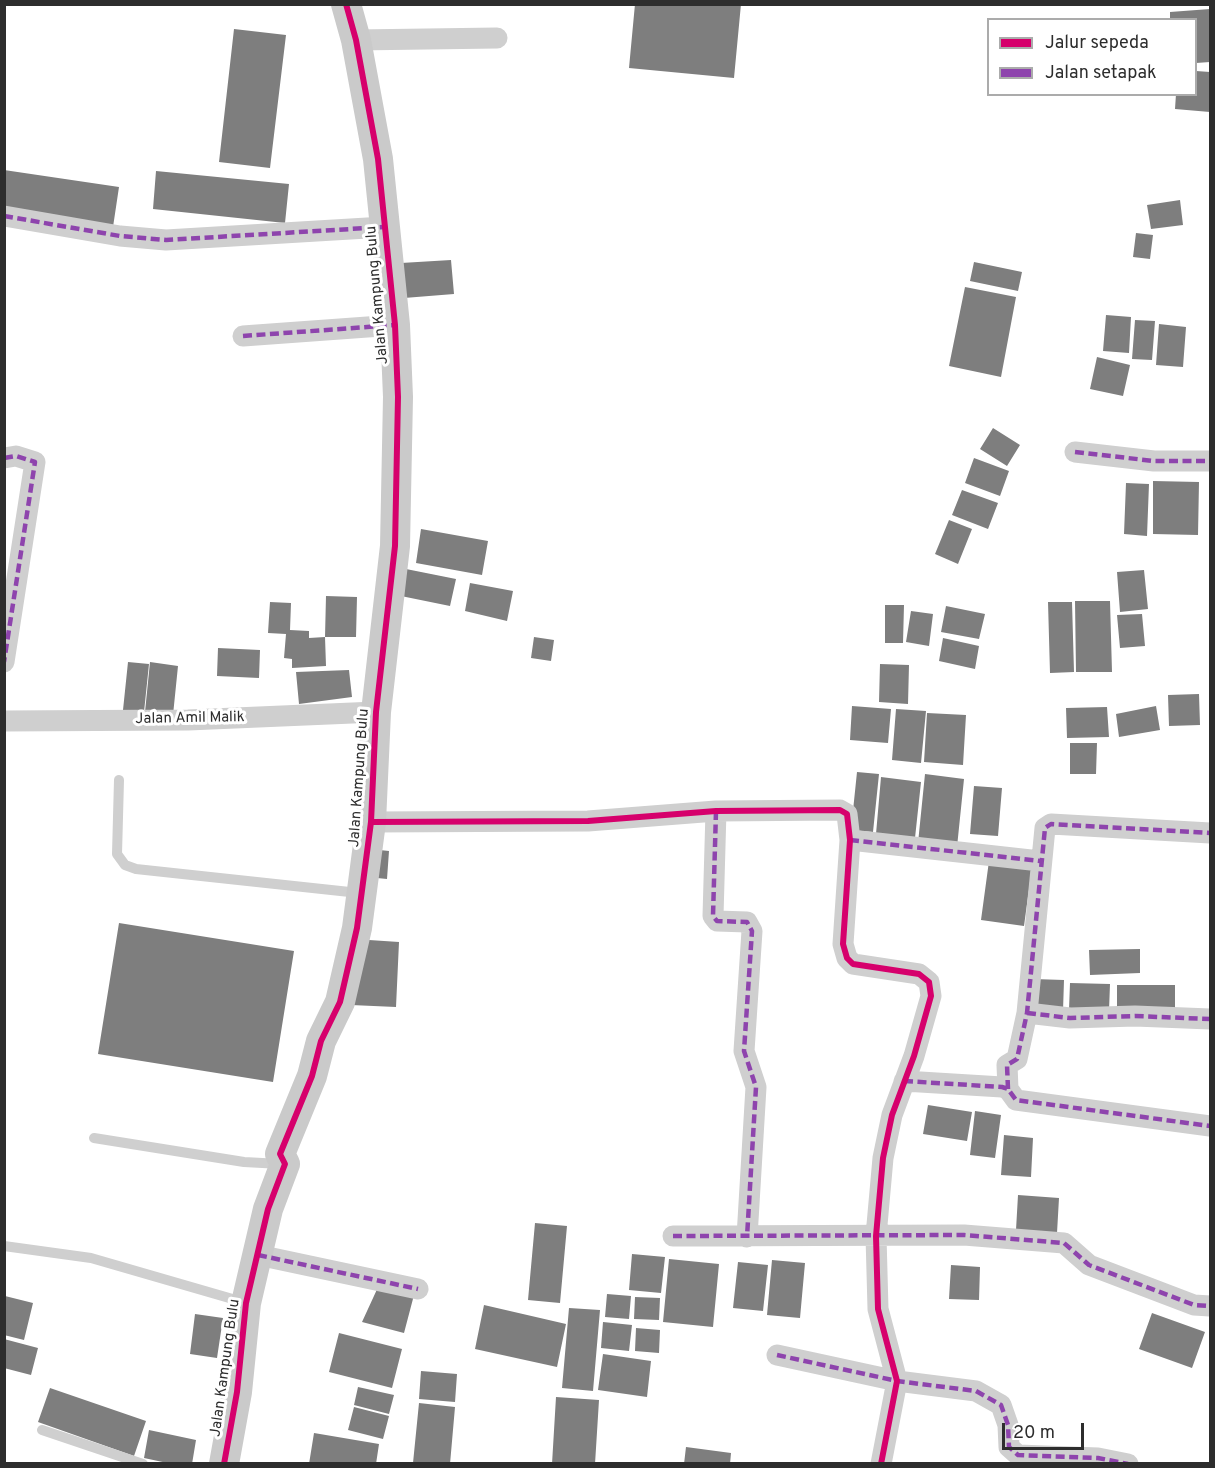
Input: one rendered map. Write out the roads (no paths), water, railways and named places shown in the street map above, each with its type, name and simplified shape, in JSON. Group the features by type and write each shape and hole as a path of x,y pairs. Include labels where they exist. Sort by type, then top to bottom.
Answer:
{"street":[{"name":"Jalan Kampung Bulu","path":"224,1464 237,1392 246,1303 268,1209 285,1164 280,1154 312,1076 321,1041 340,1002 362,893 371,822 376,712 395,546 398,397 394,325 378,159 356,40 346,4"},
{"path":"356,40 497,38"},
{"path":"4,216 120,236 166,240 384,227"},
{"path":"243,336 394,325"},
{"path":"1075,452 1154,461 1210,461"},
{"path":"4,458 16,456 35,462 4,662"},
{"name":"Jalan Amil Malik","path":"4,721 188,720 376,712"},
{"path":"371,822 588,820 716,811 844,811 850,840 843,944 847,958 853,964 919,974 929,982 931,996 892,1115 883,1158 876,1236 878,1309 897,1381 881,1464"},
{"path":"716,811 713,916 717,921 747,922 752,931 744,1051 756,1087 747,1237"},
{"path":"1210,833 1049,824 1043,832 1027,1013 1017,1059 1007,1065 1008,1089 1016,1100 1210,1126"},
{"path":"850,840 1040,861"},
{"path":"1027,1013 1070,1018 1135,1016 1210,1019"},
{"path":"904,1081 1008,1089"},
{"path":"673,1236 964,1235 1064,1243 1089,1265 1194,1305 1210,1306"},
{"path":"258,1255 418,1289"},
{"path":"777,1355 897,1381 976,1391 1001,1405 1008,1425 1009,1447 1018,1455 1098,1458 1128,1464"}],"lane":[{"path":"119,780 117,854 125,865 136,869 362,893"},
{"path":"94,1138 244,1162 285,1164"},
{"path":"4,1246 91,1258 246,1303"},
{"path":"42,1430 143,1464"}]}
